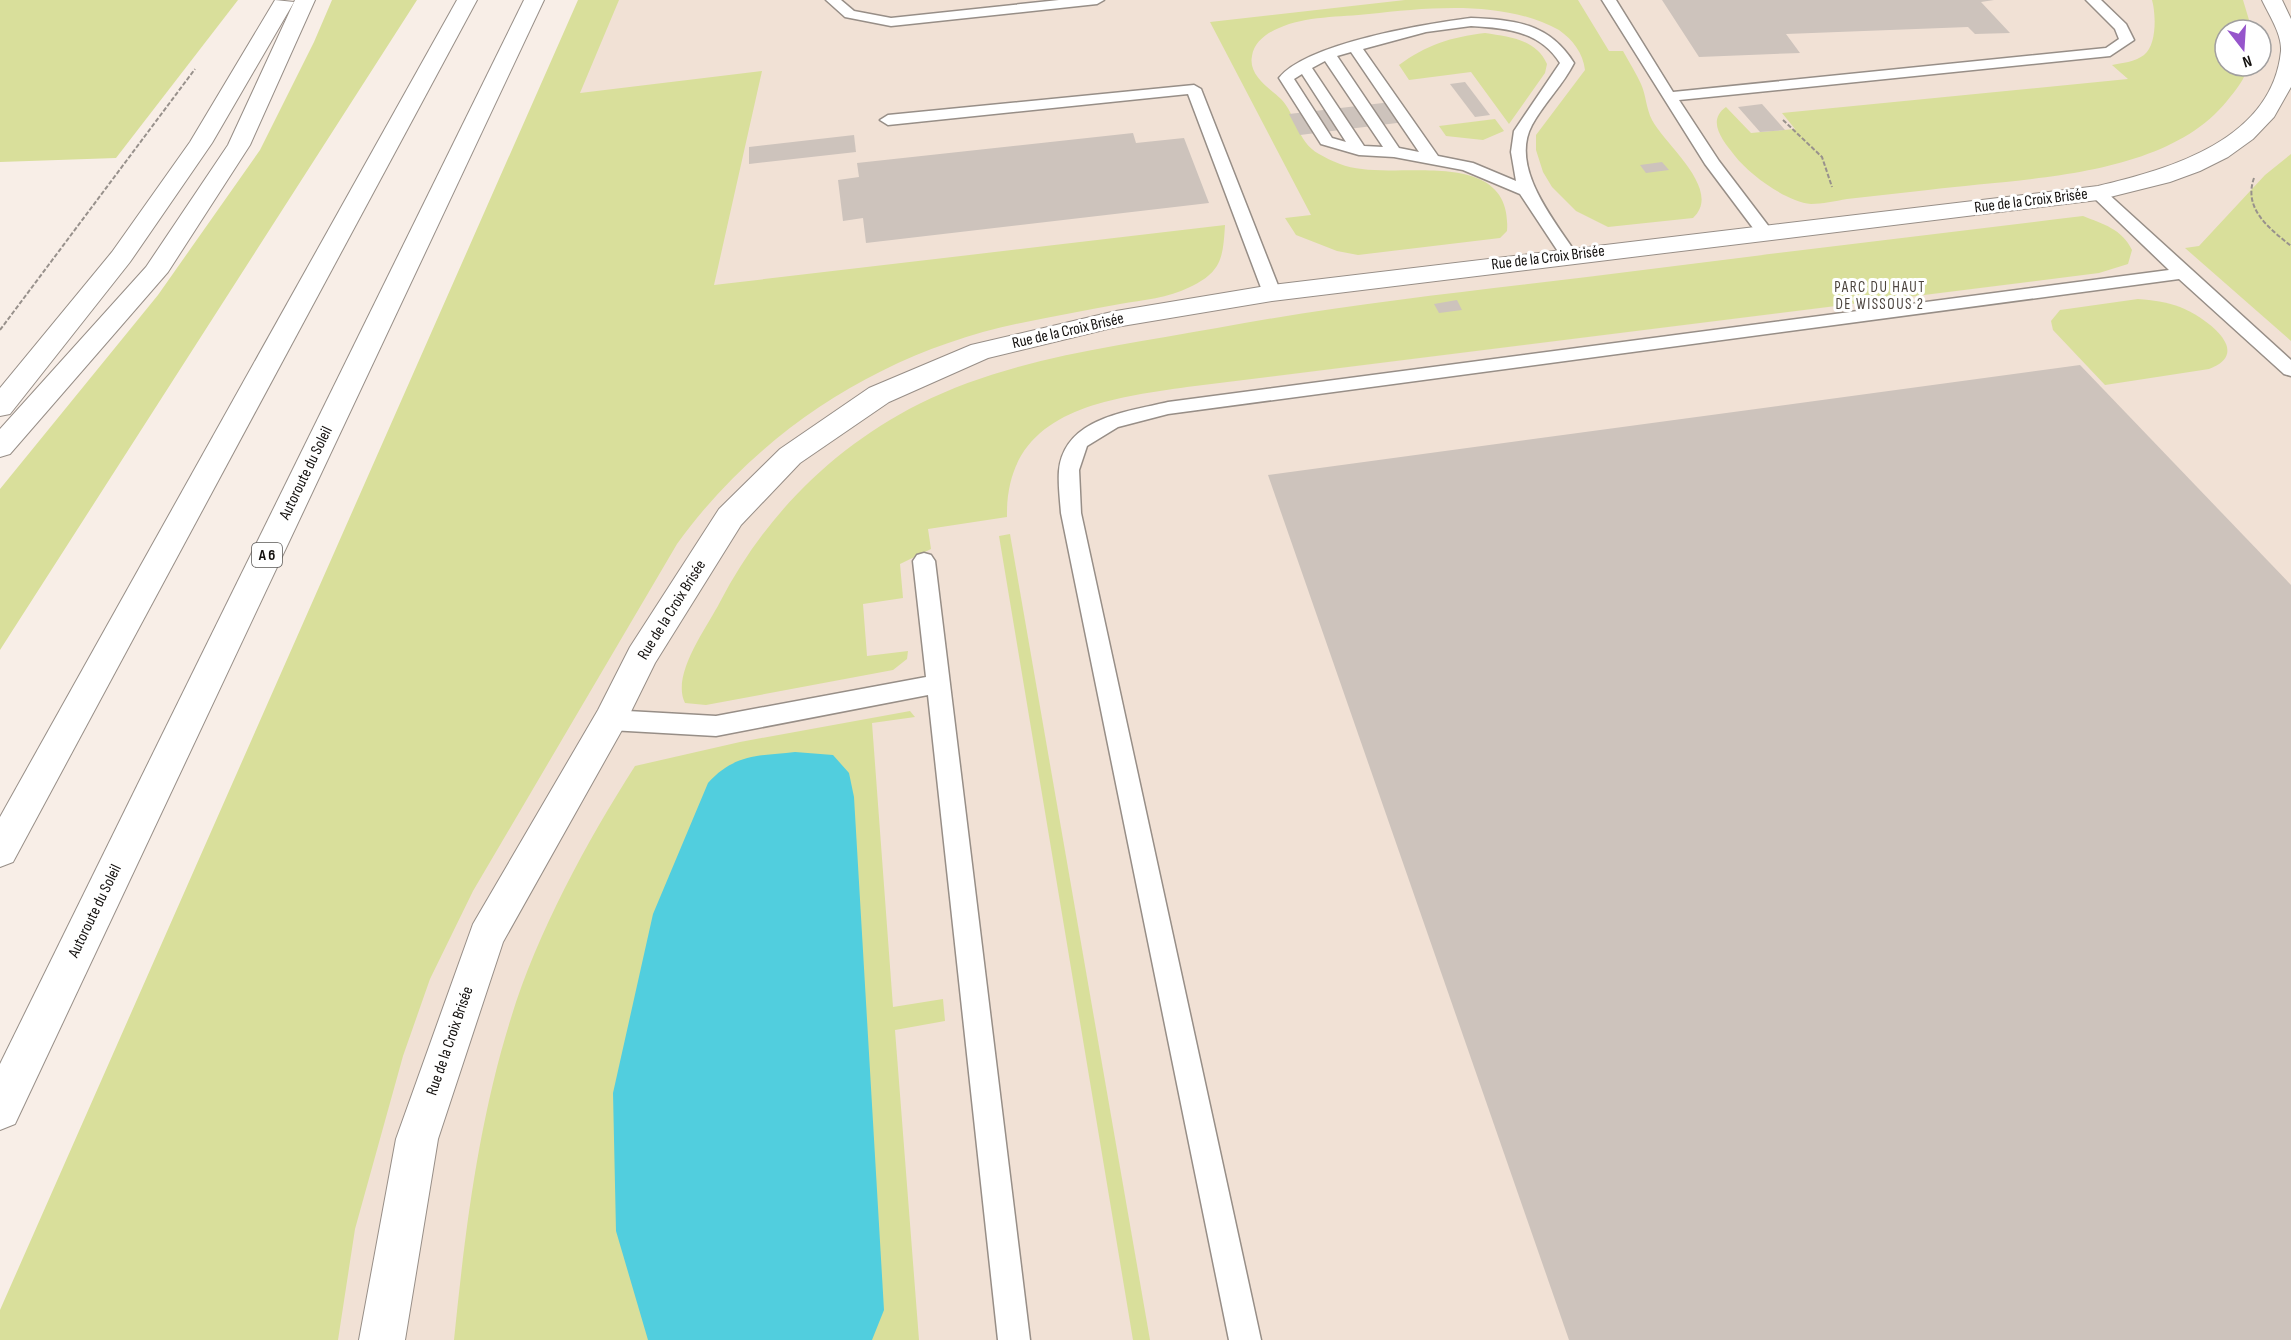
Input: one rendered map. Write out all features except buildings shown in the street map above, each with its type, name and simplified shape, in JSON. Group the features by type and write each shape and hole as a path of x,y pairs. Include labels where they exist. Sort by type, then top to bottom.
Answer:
{"main road":[{"path":"0,407 121,257 194,153 285,0"},
{"path":"0,447 155,272 239,146 305,0"},
{"path":"0,851 467,0"},
{"name":"Autoroute du Soleil","path":"0,1109 534,0"},
{"name":"Rue de la Croix Brisée","path":"382,1340 417,1138 486,936 610,720 642,656 730,517 790,456 879,395 980,351 1116,319 1272,293 2098,192 2147,182 2196,165 2225,150 2249,132 2267,113 2279,92 2291,50 2289,36 2272,0"}],"lane":[{"path":"833,0 849,14 891,22 1097,0"},
{"path":"1609,0 1668,98 1713,164 1766,232"},
{"path":"1668,98 1756,91 2110,52 2127,40 2121,27 2093,0"},
{"path":"1526,191 1467,166 1394,152 1359,150 1326,141 1286,78 1328,54 1353,45 1425,28 1471,22 1518,26 1548,38 1561,51 1567,63 1562,74 1520,131 1519,156 1526,191 1569,255"},
{"path":"1353,45 1432,159"},
{"path":"1328,54 1394,152"},
{"path":"1304,66 1359,150"},
{"path":"888,120 1194,89 1272,293"},
{"path":"2098,192 2183,273 2291,370"},
{"path":"1245,1340 1071,513 1069,470 1078,442 1112,422 1168,408 2183,273"},
{"path":"924,561 1014,1340"},
{"path":"610,720 716,726 939,684"}],"path":[{"path":"0,330 196,67"},
{"path":"1756,91 1792,131 1822,157 1835,195"},
{"path":"2257,172 2249,187 2250,205 2270,228 2291,246"}],"shaded area":[{"path":"616,0 2291,0 2291,1340 51,1340"}],"green space":[{"path":"0,0 238,0 116,158 0,162"},
{"path":"332,0 417,0 0,650 0,489 158,295 260,150 314,42"},
{"path":"578,0 619,0 580,93 762,71 714,285 1225,225 1219,262 1215,269 1201,281 1173,294 1033,320 970,336 921,353 874,375 828,401 786,431 746,465 710,503 677,544 473,891 430,979 403,1056 355,1229 338,1340 0,1340 0,1310"},
{"path":"1405,0 1578,0 1609,51 1623,51 1641,84 1652,120 1697,182 1701,195 1700,207 1693,218 1608,227 1576,211 1552,187 1543,172 1536,150 1536,135 1585,70 1576,47 1559,30 1538,20 1491,10 1417,9 1323,18 1289,24 1258,42 1252,56 1253,69 1260,80 1286,105 1311,149 1339,164 1356,168 1454,172 1476,178 1493,188 1504,205 1507,231 1500,238 1358,255 1337,251 1296,235 1285,218 1311,215 1210,22"},
{"path":"2152,0 2243,0 2248,18 2213,18 2213,78 2243,78 2227,101 2200,127 2167,146 2129,160 2046,177 1811,204 1780,193 1759,179 1735,156 1718,131 1717,118 1726,107 1751,133 1795,129 1782,113 2128,79 2112,65 2128,62 2144,55 2153,37"},
{"path":"1485,33 1513,38 1529,44 1536,49 1547,64 1545,73 1509,124 1471,72 1409,80 1399,65 1439,43"},
{"path":"1495,119 1504,131 1483,140 1446,136 1439,126"},
{"path":"2291,154 2291,341 2185,248 2199,246 2265,175"},
{"path":"2083,216 2111,228 2123,237 2132,250 2128,264 2099,273 1187,387 1124,397 1093,405 1066,416 1041,432 1023,453 1011,481 1007,517 928,529 931,549 900,564 903,598 863,604 867,656 908,651 907,659 893,670 706,705 685,703 682,692 683,679 686,666 699,638 757,541 803,488 857,442 887,422 954,388 990,375 1027,364 1103,348 1309,312"},
{"path":"2138,299 2180,307 2201,318 2220,335 2226,344 2227,353 2222,362 2209,369 2105,385 2053,330 2051,321 2060,310"},
{"path":"1010,534 1150,1340 1133,1340 999,536"},
{"path":"910,711 915,717 872,723 893,1007 943,999 945,1021 895,1030 919,1340 454,1340 468,1218 481,1138 511,1018 535,953 565,888 599,825 635,766 740,742"}],"water":[{"path":"795,752 833,755 849,773 854,797 884,1310 872,1340 648,1340 616,1231 613,1093 653,914 708,783 727,766 747,758"}],"district":[{"name":"PARC DU HAUT DE WISSOUS 2","path":"1880,296"}]}
